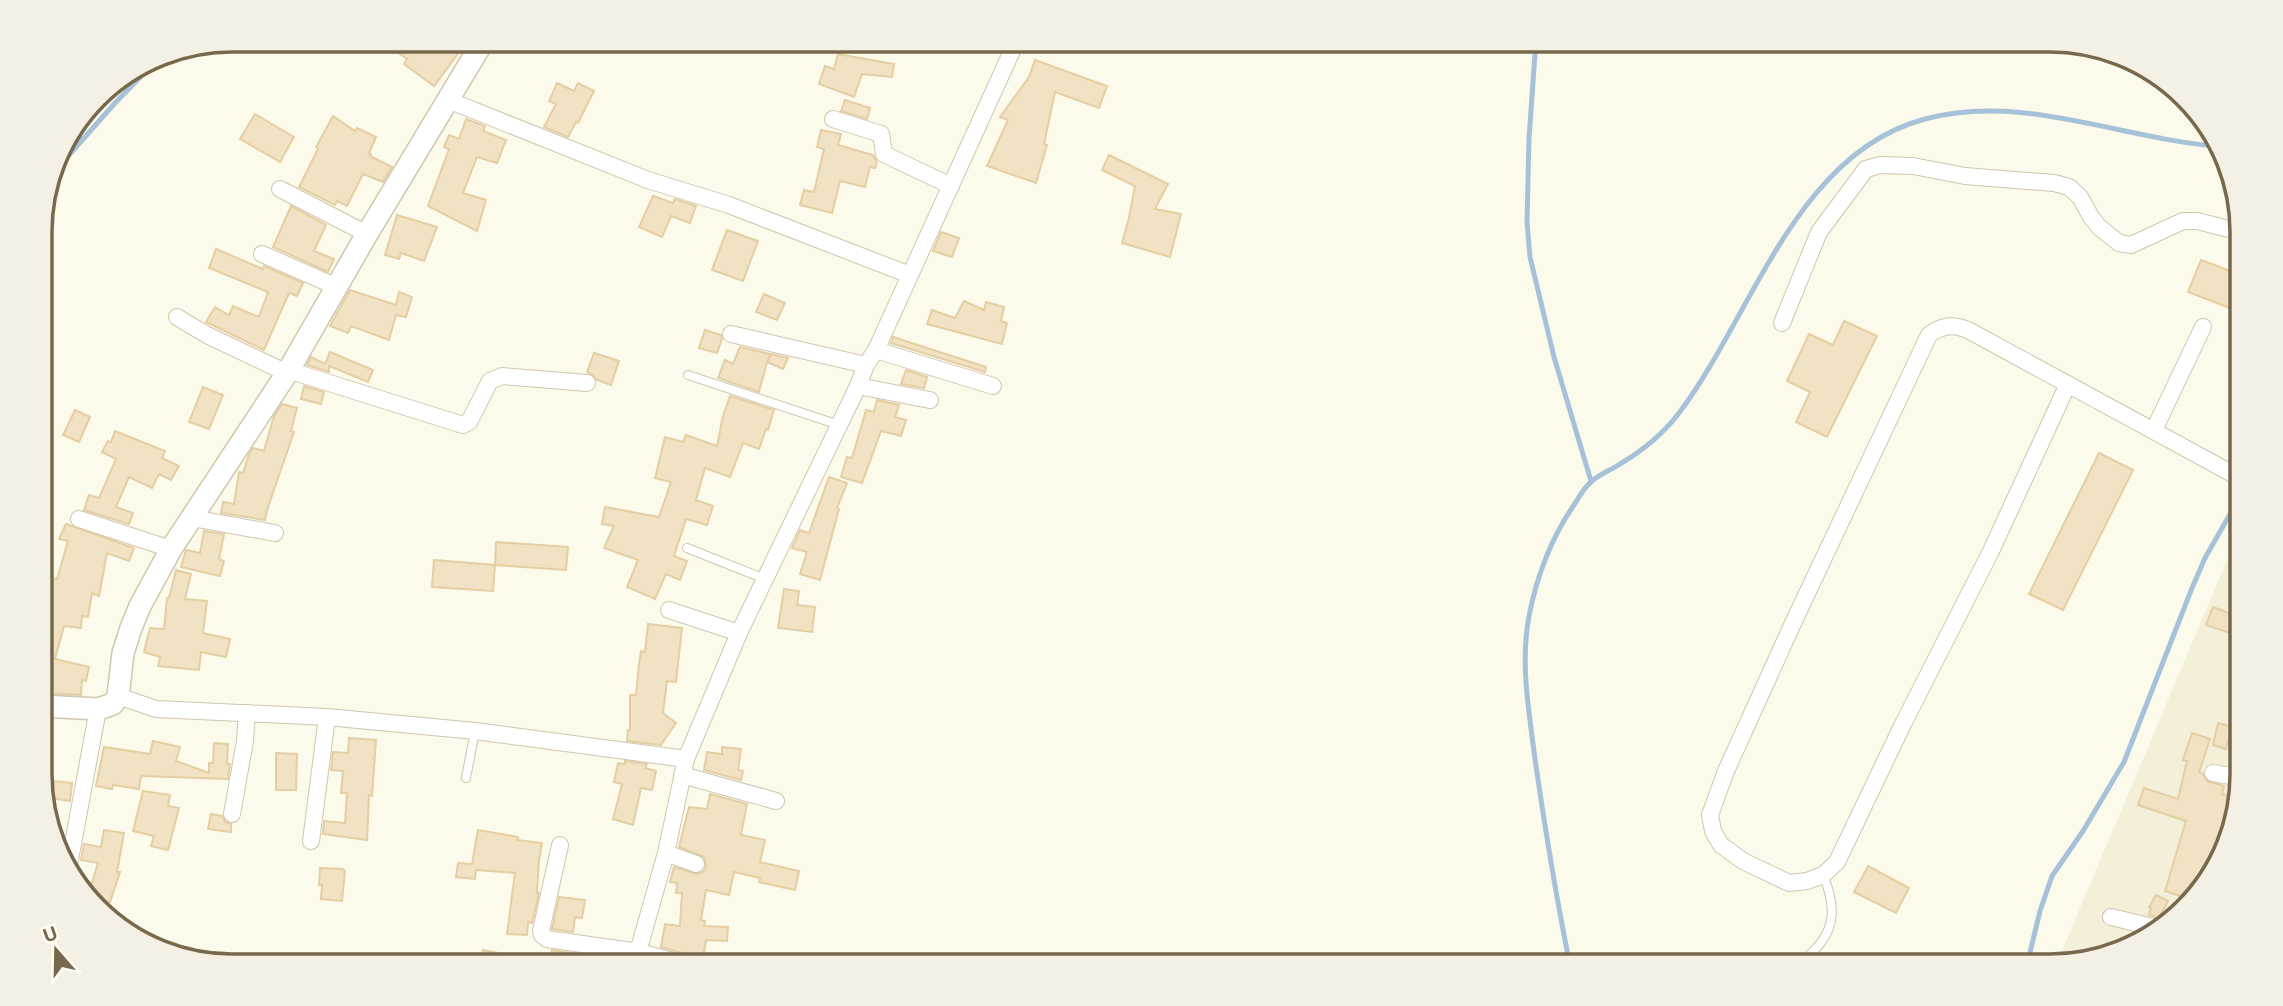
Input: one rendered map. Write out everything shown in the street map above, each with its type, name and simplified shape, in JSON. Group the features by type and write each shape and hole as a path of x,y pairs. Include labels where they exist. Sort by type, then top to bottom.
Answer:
{"street":[{"path":"52,707 99,709 113,704 118,696 122,653 131,628 171,549 287,371 477,53"},
{"path":"638,954 666,853 685,767 739,633 866,365 876,350 1011,53"},
{"path":"450,101 636,176 729,205 910,275"},
{"path":"833,119 881,134 884,154 951,186"},
{"path":"1782,323 1819,232 1866,169 1880,165 1913,166 1965,176 2054,183 2069,187 2080,197 2099,227 2119,243 2131,245 2144,241 2183,221 2197,221 2230,229"},
{"path":"280,190 367,234"},
{"path":"262,254 337,287"},
{"path":"177,317 207,335 287,371 463,425 469,422 495,377 587,383"},
{"path":"2068,384 1991,551 1902,726 1837,862 1823,875 1807,881 1789,883 1743,860 1721,845 1713,831 1710,815 1726,771 1929,335 1937,329 1957,326 2068,384 2154,430 2230,473"},
{"path":"2154,430 2203,327"},
{"path":"731,334 866,365"},
{"path":"876,350 993,386"},
{"path":"858,386 930,400"},
{"path":"192,518 275,533"},
{"path":"79,519 171,549"},
{"path":"669,610 739,633"},
{"path":"118,696 156,709 327,717 475,731 685,767 776,801"},
{"path":"71,852 99,709"},
{"path":"232,814 245,741 247,713"},
{"path":"312,841 327,717"},
{"path":"2213,772 2230,776"},
{"path":"560,845 542,935 547,939 614,954"},
{"path":"666,853 696,864"},
{"path":"2110,917 2146,925"}],"lane":[{"path":"688,375 839,425"},
{"path":"687,548 765,579"},
{"path":"466,778 475,731"},
{"path":"1811,953 1822,944 1830,927 1830,893 1823,875"}],"shaded area":[{"path":"2230,553 2230,785 2227,808 2217,842 2186,892 2150,923 2108,944 2061,953"}],"building":[{"path":"399,53 458,53 434,86 404,64 407,59"},
{"path":"838,54 894,64 892,77 862,74 854,97 819,84 825,66 834,69"},
{"path":"1035,60 1107,86 1099,108 1055,92 1044,144 1047,145 1036,183 987,166 1008,120 1000,117 1029,77"},
{"path":"557,83 574,91 578,83 594,91 568,137 544,127 556,104 549,101"},
{"path":"845,100 870,108 867,119 841,111"},
{"path":"255,114 294,137 280,162 240,139"},
{"path":"333,116 355,131 357,128 376,137 370,156 392,167 383,182 363,174 347,206 337,201 335,205 299,187"},
{"path":"466,119 485,126 483,131 506,140 497,163 477,157 463,193 486,200 477,231 428,206 449,149 444,147 449,135 459,139"},
{"path":"821,130 841,134 838,145 873,155 877,162 875,168 870,167 865,187 840,181 832,213 800,205 804,190 814,192 824,149 817,147"},
{"path":"1109,155 1168,184 1155,209 1181,214 1170,257 1122,243 1135,186 1102,170"},
{"path":"653,196 673,203 675,199 696,206 690,223 671,216 662,237 639,227"},
{"path":"291,206 326,225 314,251 334,259 328,272 273,247"},
{"path":"397,215 437,227 424,261 401,253 399,259 385,255"},
{"path":"727,230 758,241 743,281 712,270"},
{"path":"941,232 959,238 952,257 933,251"},
{"path":"216,249 303,283 297,296 289,293 264,350 206,322 215,307 229,315 233,306 259,317 268,292 209,268"},
{"path":"2201,260 2230,271 2230,308 2188,292"},
{"path":"350,290 396,305 399,292 412,297 406,317 396,315 389,340 351,326 348,333 330,326"},
{"path":"764,294 785,303 777,320 756,312"},
{"path":"964,301 984,310 986,302 1004,307 1001,321 1007,323 1002,344 927,324 932,310 955,318"},
{"path":"1844,321 1877,336 1827,437 1796,422 1810,392 1787,381 1809,334 1833,345"},
{"path":"705,330 721,335 717,353 699,348"},
{"path":"893,337 986,367 985,372 891,343"},
{"path":"740,347 770,354 768,361 771,354 788,358 783,369 767,362 759,392 718,378 725,360 733,364"},
{"path":"330,352 373,370 368,382 329,366 329,372 307,365 311,357 325,364"},
{"path":"594,353 619,361 611,385 597,380 587,372"},
{"path":"906,370 927,377 924,388 901,384"},
{"path":"304,386 324,392 321,404 301,399"},
{"path":"203,387 223,395 209,429 189,422"},
{"path":"730,396 774,410 759,449 743,443 730,477 705,468 696,500 713,506 707,525 686,519 674,556 687,561 680,580 666,574 655,599 627,587 638,560 604,548 614,526 602,524 605,507 659,517 671,482 655,478 665,437 683,442 686,435 717,446"},
{"path":"877,400 899,405 895,417 906,420 901,436 881,431 862,483 841,477 847,457 852,458 866,410 874,412"},
{"path":"282,404 297,408 291,431 294,432 265,520 221,513 223,502 234,504 239,472 243,473 253,448 264,451 274,416"},
{"path":"75,410 90,417 79,442 63,435"},
{"path":"115,431 165,451 162,458 179,466 171,480 159,474 152,488 129,477 116,507 133,513 129,524 84,510 89,495 99,498 116,459 102,452 108,441 111,442"},
{"path":"2099,453 2133,470 2063,610 2029,594"},
{"path":"829,477 847,483 837,508 839,509 820,580 800,574 807,552 792,548 800,530 809,533"},
{"path":"66,524 134,548 129,561 107,553 99,596 92,593 88,617 82,616 81,628 64,626 55,659 89,667 86,681 82,680 81,695 52,694 52,578 57,579 68,541 59,539"},
{"path":"204,531 224,534 219,559 224,561 220,576 181,567 186,550 200,553"},
{"path":"496,542 568,547 566,570 495,565"},
{"path":"434,560 495,565 493,591 432,587"},
{"path":"176,570 191,574 185,599 207,601 203,633 230,639 226,657 201,652 199,670 158,666 160,657 144,652 150,628 164,629 167,598"},
{"path":"784,589 799,591 797,605 815,607 812,632 778,628"},
{"path":"2213,607 2230,613 2230,633 2206,625"},
{"path":"648,624 682,628 676,682 667,681 663,713 676,723 661,745 627,741 630,730 630,695 636,695 641,651 645,652"},
{"path":"2218,723 2230,726 2226,749 2213,745"},
{"path":"2192,733 2210,739 2199,772 2207,781 2224,786 2222,794 2229,795 2217,842 2200,873 2182,896 2165,891 2186,821 2138,805 2144,788 2178,799 2187,761 2183,760"},
{"path":"349,738 376,740 367,840 323,834 324,821 345,823 347,793 341,793 343,771 331,770 333,752 348,753"},
{"path":"153,741 180,747 176,761 209,773 209,763 213,763 214,743 228,744 228,779 141,776 139,789 113,785 112,789 96,786 104,747 150,754"},
{"path":"722,747 741,749 738,770 743,771 741,780 704,770 707,752 722,754"},
{"path":"276,753 297,754 296,790 276,790"},
{"path":"625,761 647,764 645,768 656,771 652,790 641,788 633,825 613,819 622,784 614,782 618,763 625,764"},
{"path":"53,781 72,783 70,801 54,799"},
{"path":"143,791 170,795 168,806 179,808 168,850 151,846 154,836 133,831"},
{"path":"710,794 747,804 741,835 765,840 760,862 799,871 795,890 759,882 760,878 734,872 729,895 706,890 701,920 705,921 704,926 728,927 727,941 706,940 704,954 685,954 661,947 665,924 680,926 682,893 676,893 677,883 670,882 674,867 697,874 703,872 706,867 704,857 679,847 689,807 707,809"},
{"path":"211,814 222,816 225,822 231,824 231,832 208,829"},
{"path":"104,830 124,833 117,872 120,872 110,902 104,900 91,885 98,863 81,860 84,844 101,847"},
{"path":"478,830 542,843 539,893 532,923 528,922 527,935 507,934 515,873 476,870 475,879 456,877 458,863 472,864"},
{"path":"1868,866 1909,888 1896,913 1854,892"},
{"path":"320,868 345,871 342,901 321,899"},
{"path":"2156,895 2168,901 2157,918 2149,915 2149,907"},
{"path":"559,897 585,900 582,918 575,917 573,932 552,929"},
{"path":"483,950 503,954 483,954"},
{"path":"552,950 576,954 551,954"}],"waterway":[{"path":"1535,52 1529,138 1527,222 1530,257 1554,357 1591,481"},
{"path":"71,152 137,81"},
{"path":"1568,953 1547,837 1526,688 1526,634 1536,586 1546,556 1583,491 1595,479 1652,442 1679,413 1705,374 1781,243 1809,202 1842,166 1880,137 1925,119 1962,112 2034,114 2207,145"},
{"path":"2030,953 2052,876 2083,831 2124,762 2192,588 2205,558 2230,514"}]}
